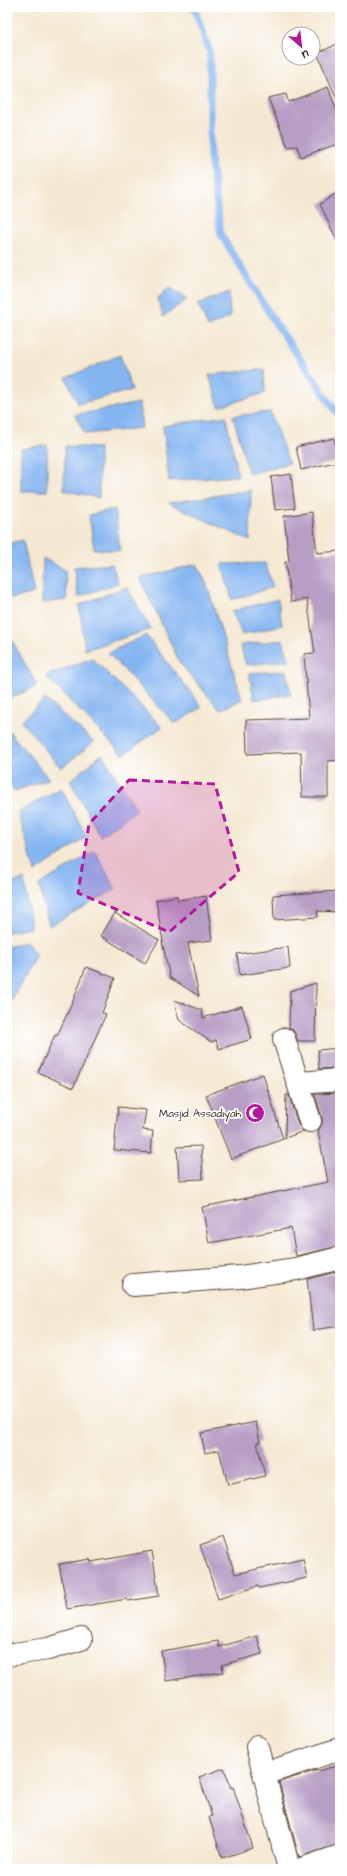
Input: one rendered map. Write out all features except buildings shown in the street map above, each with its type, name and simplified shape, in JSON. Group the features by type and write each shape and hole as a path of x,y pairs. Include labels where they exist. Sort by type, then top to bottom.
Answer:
{"street":[{"path":"284,1039 310,1122"},
{"path":"298,1083 340,1080"},
{"path":"133,1285 240,1277 296,1268 340,1258"},
{"path":"7,1655 48,1649 80,1639"},
{"path":"257,1747 289,1869"},
{"path":"264,1774 340,1749"},
{"path":"302,1869 340,1856"}],"highlighted area":[{"path":"129,780 215,784 239,872 169,932 78,893 89,824"}],"water":[{"path":"169,287 187,299 163,317 158,298"},
{"path":"229,292 230,317 208,327 198,304"},
{"path":"120,355 132,390 78,404 66,378"},
{"path":"264,369 265,393 219,407 209,375"},
{"path":"139,403 142,428 85,434 75,415"},
{"path":"270,412 289,463 249,474 233,416"},
{"path":"226,416 238,476 169,481 163,426"},
{"path":"47,445 47,491 21,491 21,449"},
{"path":"65,446 99,448 99,498 64,490"},
{"path":"251,490 250,541 169,503"},
{"path":"115,509 120,551 94,549 89,515"},
{"path":"23,540 34,593 11,599 7,590 7,544"},
{"path":"43,558 65,570 67,600 42,603"},
{"path":"265,563 273,587 232,600 222,564"},
{"path":"112,564 118,583 78,597 74,567"},
{"path":"197,564 207,585 242,699 220,710 180,663 140,578"},
{"path":"127,587 151,629 85,650 79,605"},
{"path":"278,599 282,625 242,635 232,611"},
{"path":"7,631 37,686 7,700"},
{"path":"146,635 202,707 175,724 108,653"},
{"path":"283,640 289,660 246,665 240,645"},
{"path":"92,658 162,727 123,755 46,676"},
{"path":"286,671 291,694 254,700 249,673"},
{"path":"45,699 94,742 61,768 21,721"},
{"path":"7,729 49,779 14,791 7,779"},
{"path":"102,754 137,810 100,836 70,781"},
{"path":"61,788 87,837 35,872 18,812"},
{"path":"95,851 116,889 49,926 39,885"},
{"path":"24,879 31,928 7,932 7,885"},
{"path":"26,942 36,955 7,1010 7,947"}],"waterway":[{"path":"194,7 210,52 210,157 221,235 274,321 340,417"}],"place":[{"name":"Masjid Assadiyah","path":"255,1113"}]}
